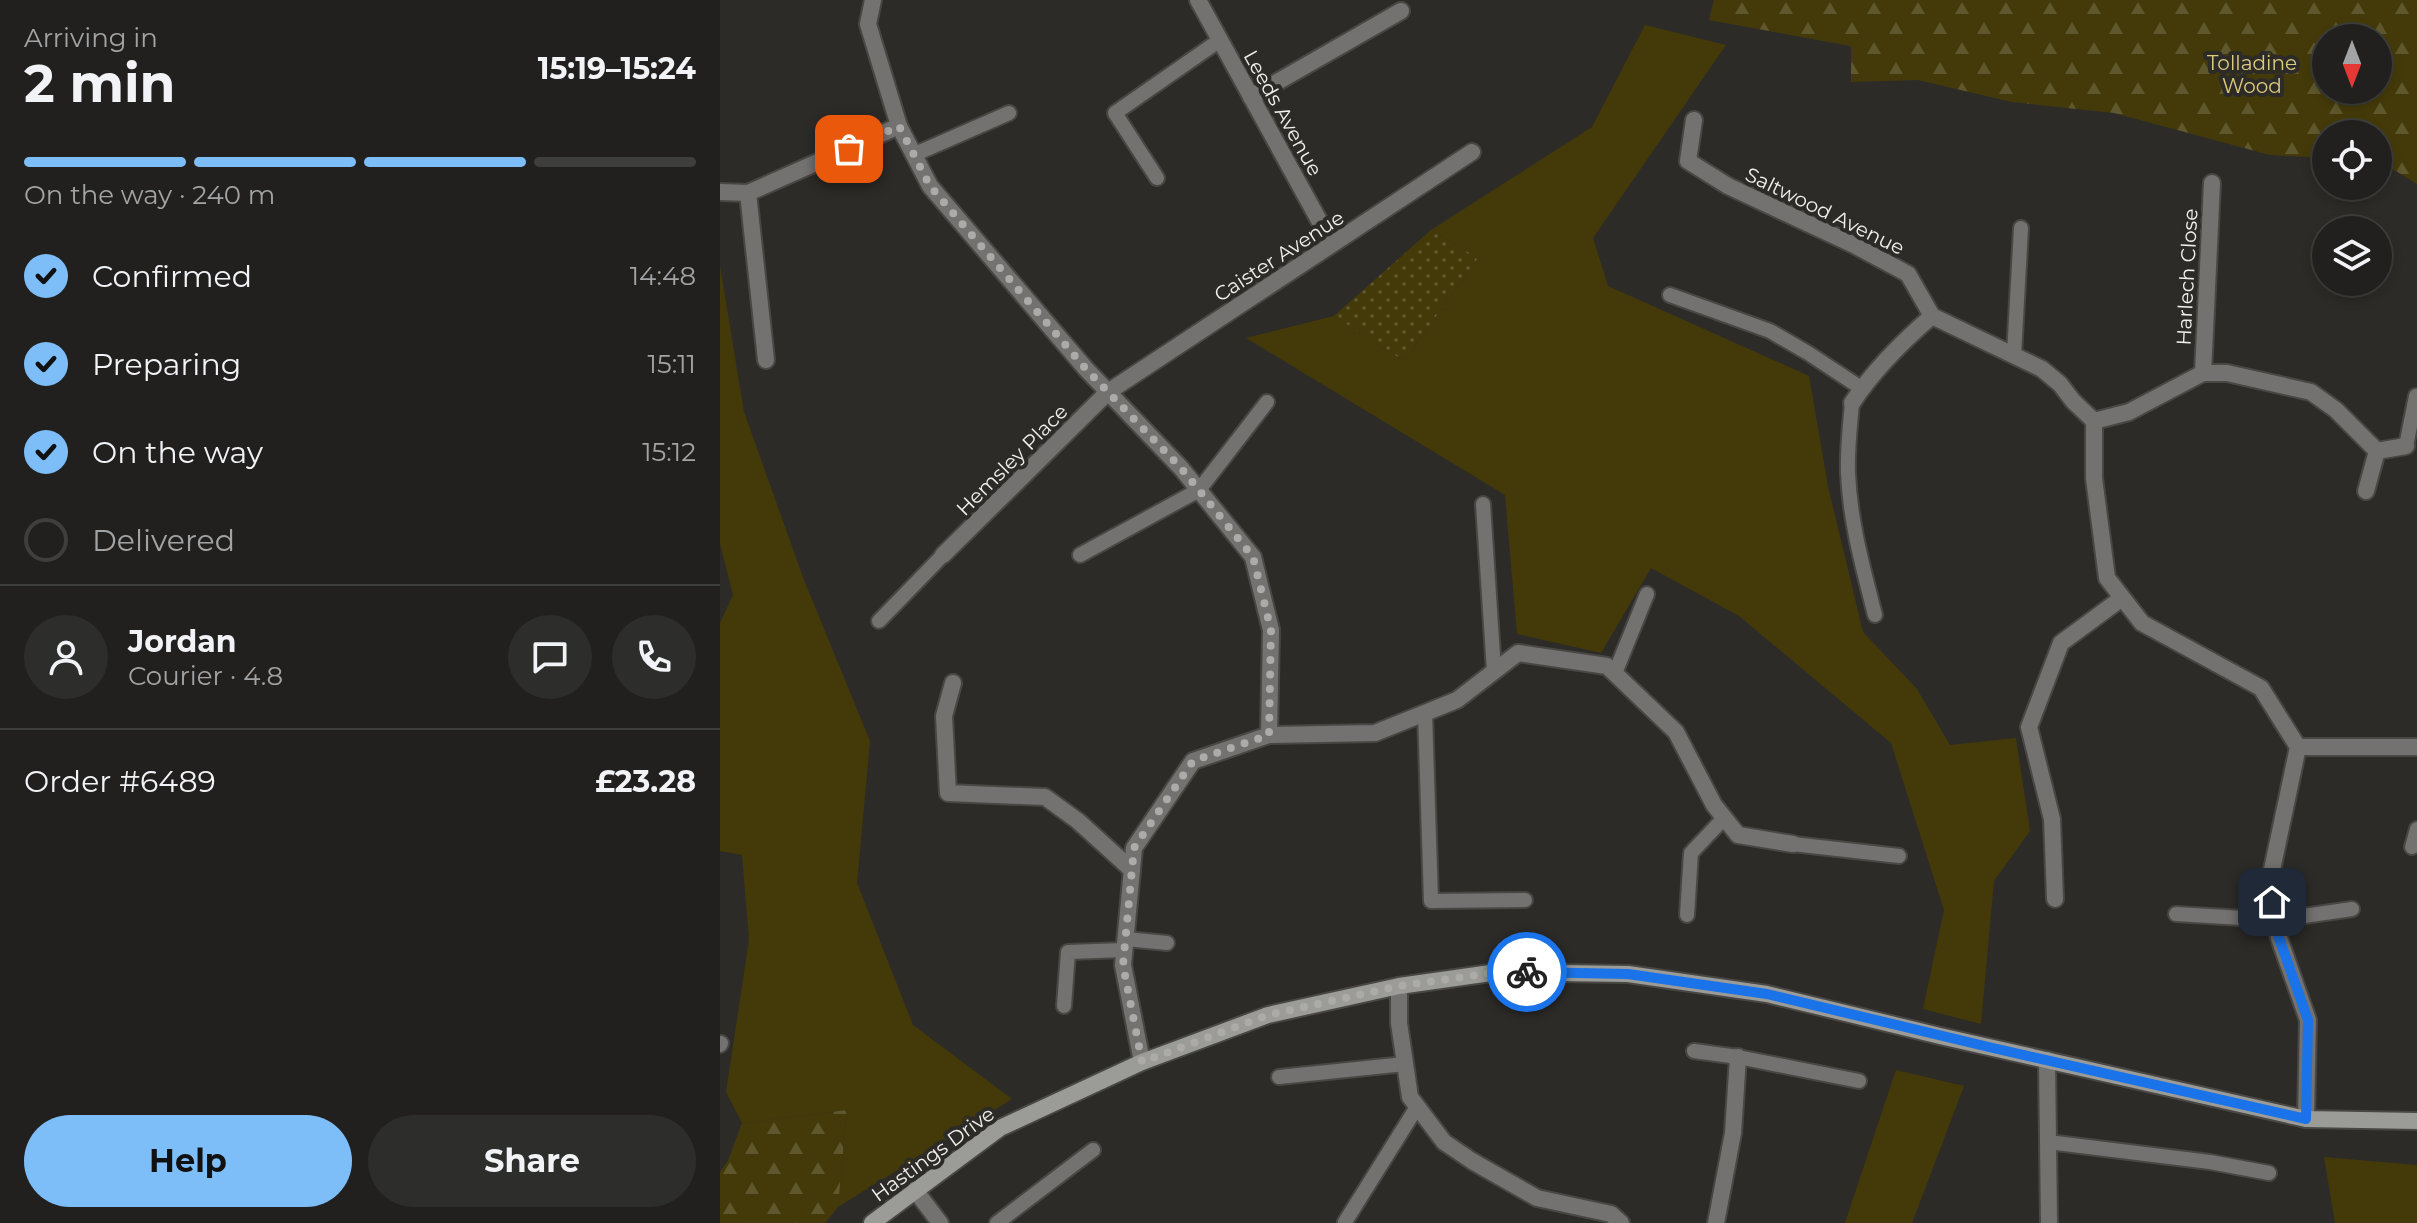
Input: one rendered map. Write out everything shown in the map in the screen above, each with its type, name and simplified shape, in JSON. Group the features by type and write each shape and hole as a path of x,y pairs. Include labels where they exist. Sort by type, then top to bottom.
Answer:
{"street":[{"path":"873,0 868,24 899,126 930,186 1086,369 1181,468 1253,557 1271,630 1269,735"},
{"name":"Leeds Avenue","path":"1198,0 1332,244"},
{"path":"1251,97 1401,11"},
{"name":"Saltwood Avenue","path":"1694,120 1688,161 1728,186 1908,274 1932,316"},
{"path":"720,192 748,193 899,126"},
{"name":"Caister Avenue","path":"1108,392 1472,152"},
{"name":"Harlech Close","path":"2203,373 2212,183"},
{"path":"748,193 766,360"},
{"path":"1852,403 1861,388 1932,316 2042,369 2094,421 2094,478 2107,578 2142,623 2261,688 2298,747 2269,884 2279,938 2308,1020 2306,1119"},
{"path":"2094,421 2129,412 2203,373 2227,373 2311,392 2336,410 2377,451"},
{"name":"Hemsley Place","path":"943,555 1108,392"},
{"path":"2377,451 2406,446"},
{"path":"2366,491 2377,451"},
{"path":"2055,899 2052,819 2029,727 2061,643 2122,598"},
{"path":"1142,1062 1123,965 1134,848 1193,761 1269,735 1375,733 1457,700 1518,653 1607,666 1676,732 1714,805 1738,835 1793,844"},
{"path":"953,683 944,716 948,793 1045,797 1078,821 1132,870"},
{"path":"2298,747 2417,747"},
{"name":"Hastings Drive","path":"872,1223 1000,1128 1142,1062 1268,1015 1399,986 1498,972 1628,974 1767,994 2306,1119 2417,1121"},
{"path":"1399,986 1399,1023 1410,1097 1444,1142 1537,1198 1611,1214 1621,1223"},
{"path":"1716,1223 1733,1133 1738,1057"},
{"path":"2047,1060 2049,1223"},
{"path":"915,1190 940,1223"}],"lane":[{"path":"1157,178 1115,113 1220,40"},
{"path":"913,155 1009,113"},
{"path":"2014,355 2021,228"},
{"path":"1670,295 1770,331 1861,388"},
{"path":"2406,446 2416,396"},
{"path":"1080,555 1199,490 1267,402"},
{"path":"1852,403 1848,469 1850,500 1875,615"},
{"path":"1483,504 1494,671"},
{"path":"879,621 943,555"},
{"path":"1615,673 1647,594"},
{"path":"1425,713 1431,901 1525,900"},
{"path":"1687,915 1691,853 1724,818"},
{"path":"2412,847 2417,829"},
{"path":"1793,844 1899,856"},
{"path":"2176,914 2276,920 2352,909"},
{"path":"1064,1006 1068,952 1167,943"},
{"path":"1694,1051 1859,1081"},
{"path":"1279,1077 1405,1064"},
{"path":"1345,1222 1417,1107"},
{"path":"2048,1142 2210,1162 2269,1173"},
{"path":"997,1223 1093,1150"}],"green space":[{"name":"Tolladine Wood","path":"1714,0 2417,0 2417,184 2392,169 2392,120 2312,120 2312,157 2270,155 2114,113 2012,102 1918,80 1851,82 1851,46 1709,20"},
{"path":"1645,25 1726,45 1593,238 1608,286 1809,376 1828,486 1863,632 1917,689 1950,745 2016,738 2030,831 1994,881 1981,1024 1923,1009 1944,910 1891,743 1739,616 1651,568 1601,653 1517,634 1505,495 1246,338 1334,316 1404,361 1478,258 1431,230 1592,127"},
{"path":"1431,230 1478,258 1404,361 1334,316"},
{"path":"720,266 744,412 804,580 870,741 857,883 913,1025 1012,1099 838,1207 847,1110 742,1123 726,1092 749,940 742,855 720,851 720,623 733,595 720,544"},
{"path":"1896,1070 1964,1086 1912,1223 1845,1223"},
{"path":"847,1110 838,1207 825,1223 720,1223 720,1172 728,1161 742,1123"},
{"path":"2324,1157 2417,1165 2417,1223 2335,1223"}],"way so far":[{"path":"849,149 899,126 930,186 1086,369 1181,468 1253,557 1271,630 1269,735 1193,761 1134,848 1123,965 1142,1062 1268,1015 1399,986 1498,972 1527,972"}],"route":[{"path":"1527,972 1628,974 1767,994 2306,1119 2308,1020 2279,938 2272,902"}]}
